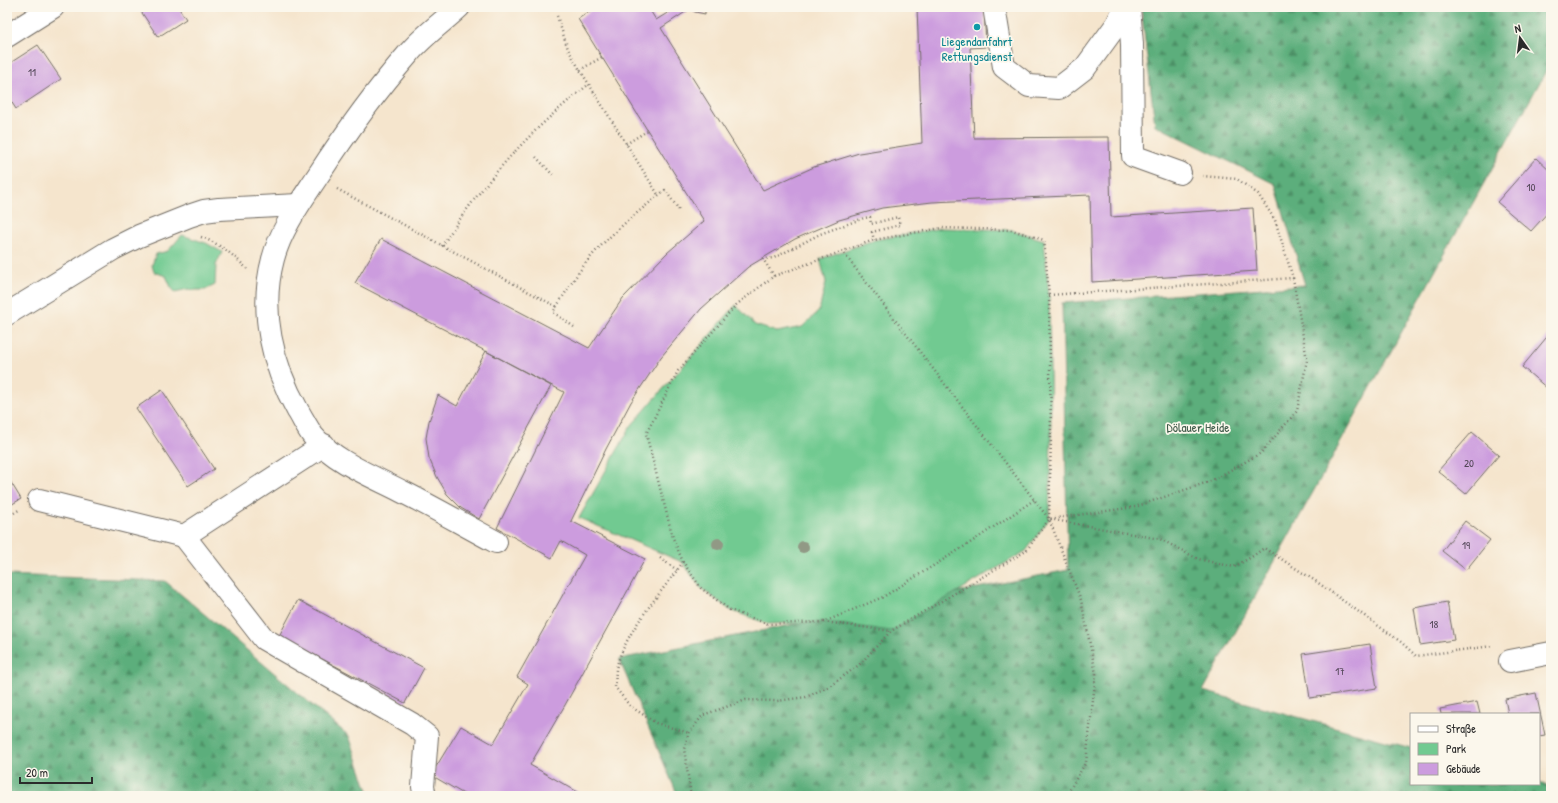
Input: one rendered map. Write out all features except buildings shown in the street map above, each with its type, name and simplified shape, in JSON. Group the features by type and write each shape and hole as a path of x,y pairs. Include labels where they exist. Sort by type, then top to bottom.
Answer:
{"street":[{"path":"7,36 53,7"},
{"path":"459,7 405,58 348,129 298,205 280,240 273,259 267,293 268,324 270,343 277,365 291,399 313,436 336,456 361,471 496,542"},
{"path":"994,7 1004,67 1029,86 1058,88 1085,68 1117,24 1125,7"},
{"path":"1129,7 1132,44 1133,156 1180,173"},
{"path":"7,314 113,249 139,236 189,216 204,211 219,209 298,205"},
{"path":"184,536 324,446"},
{"path":"39,500 184,536 264,639 412,724 427,736 429,793"},
{"path":"1510,661 1551,652"}],"path":[{"path":"557,16 568,49 588,85 659,196"},
{"path":"580,70 602,58"},
{"path":"442,246 462,215 491,178 557,109 588,85"},
{"path":"626,144 647,131"},
{"path":"536,157 553,175"},
{"path":"1049,519 1134,507 1211,481 1261,453 1297,411 1307,360 1293,278 1275,220 1258,194 1237,179 1180,173"},
{"path":"331,186 556,307"},
{"path":"574,327 553,312 576,276 595,252 620,227 665,190 679,210"},
{"path":"774,276 763,258 774,258 820,234 864,218 870,217 871,224 898,217 900,225 872,232 874,240"},
{"path":"690,796 684,749 689,733 703,715 746,700 777,701 806,697 830,686 859,665 891,631 1026,551 1049,519 1051,435 1049,295 1044,240 1012,230 941,228 874,240 842,250 774,276 736,305 678,371 646,434 673,538 682,562 701,588 730,610 768,624 824,622 891,631"},
{"path":"199,236 214,242 227,250 253,276 267,293"},
{"path":"842,250 1049,519 1081,600 1096,674 1086,762 1066,796"},
{"path":"1049,295 1293,278"},
{"path":"824,622 883,597 970,544 1034,500"},
{"path":"1049,519 1160,539 1198,559 1234,567 1264,548 1318,582 1394,637 1416,656 1505,644 1510,661"},
{"path":"660,558 677,570"},
{"path":"682,562 631,634 617,666 615,686 630,706 656,723 689,733"}],"green space":[{"name":"Dölauer Heide","path":"1141,7 1551,7 1551,62 1203,691 1410,748 1410,785 1540,785 1540,783 1551,786 1551,796 678,796 619,659 1068,570 1062,303 1305,285 1275,184 1155,125"},
{"path":"941,228 1012,230 1044,240 1049,295 1051,435 1049,519 1026,551 891,631 824,622 768,624 730,610 701,588 682,562 579,518 631,426 736,305 755,325 777,332 802,327 819,311 826,282 820,259 874,240"},
{"path":"182,235 206,243 222,252 216,265 215,285 205,290 188,289 175,292 166,276 154,272 152,265 156,254 168,251"},
{"path":"7,575 165,581 349,736 370,796 7,796"}],"place":[{"name":"Liegendanfahrt Rettungsdienst","path":"977,27"}]}
